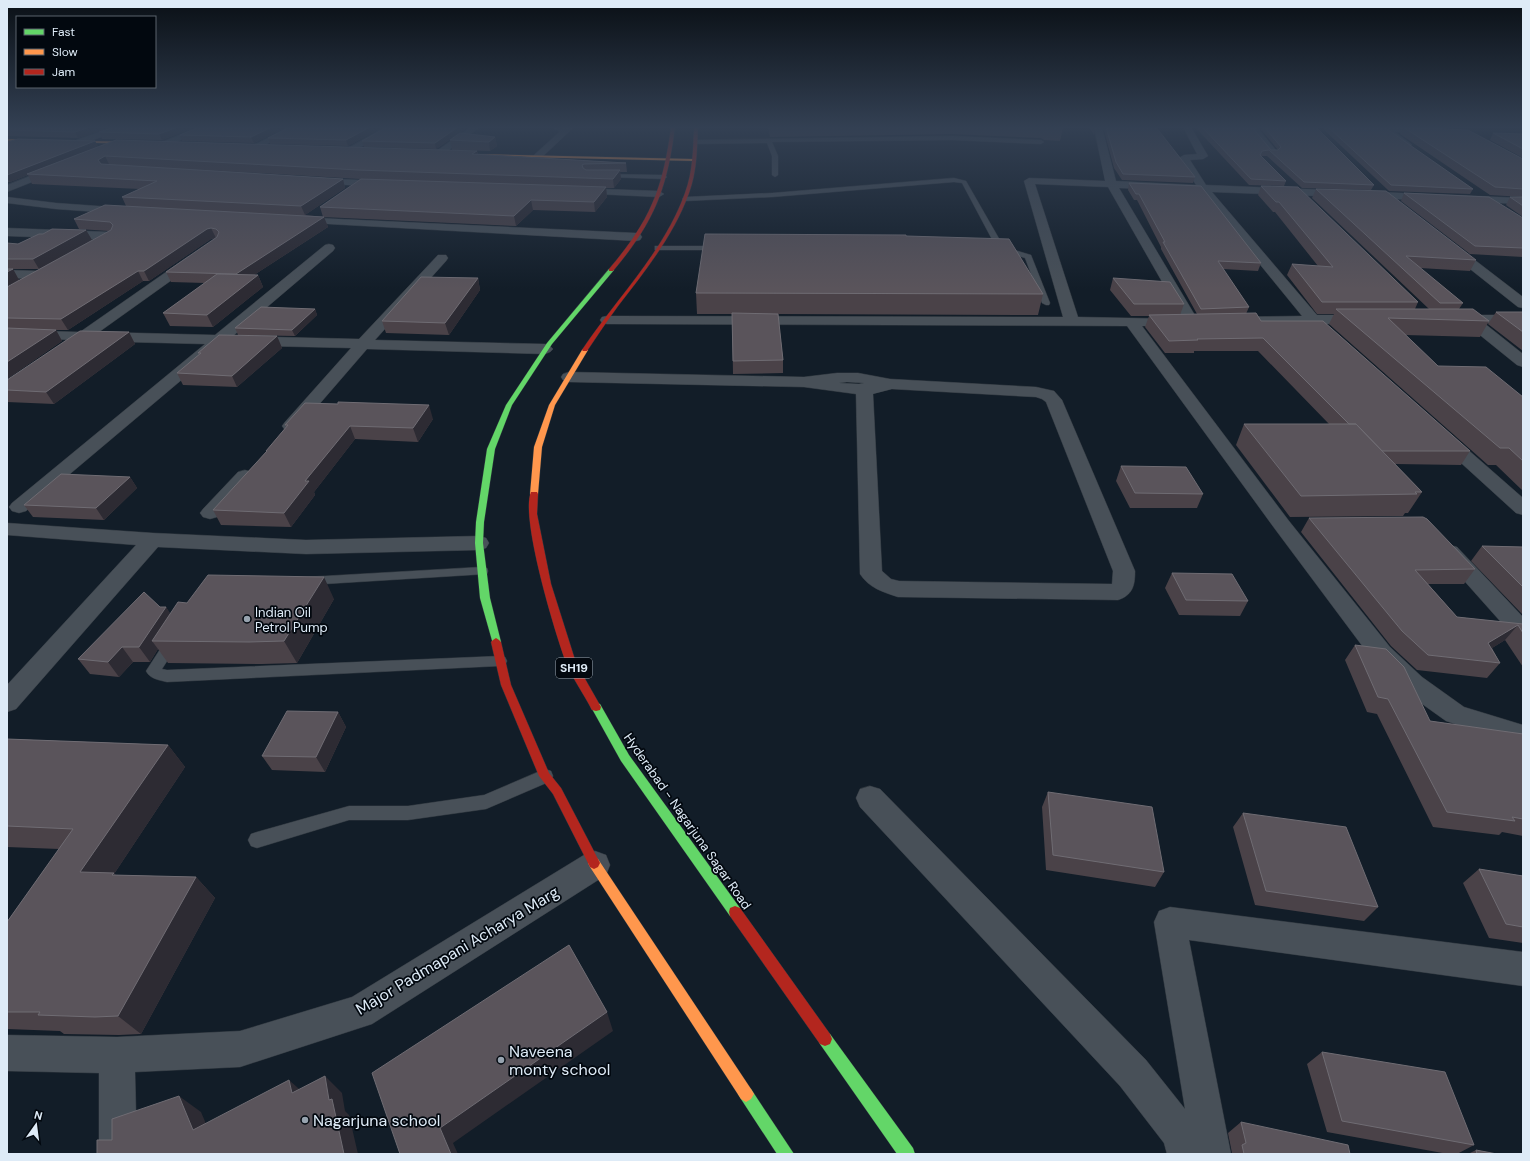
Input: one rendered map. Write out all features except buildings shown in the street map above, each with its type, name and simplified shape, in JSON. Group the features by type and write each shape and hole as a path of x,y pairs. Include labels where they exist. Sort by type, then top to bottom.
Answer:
{"main road":[{"path":"663,181 659,194 636,237 624,254 545,349 509,404 491,449 478,543 485,598 506,685 545,776 557,791 595,865 786,1154"},
{"name":"Hyderabad - Nagarjuna Sagar Road","path":"690,181 685,199 671,227 658,248 588,345 552,405 538,447 533,514 546,584 571,663 625,758 907,1154"}],"street":[{"path":"7,189 26,181"},
{"path":"318,181 398,185"},
{"path":"1029,181 1072,322"},
{"path":"1034,181 1383,194 1523,201"},
{"path":"1198,181 1312,319 1329,334"},
{"path":"1286,181 1308,202"},
{"path":"1371,183 1401,208"},
{"path":"348,193 361,184"},
{"path":"1111,184 1192,322"},
{"path":"1473,190 1504,212"},
{"path":"566,191 659,194"},
{"path":"7,200 56,206 135,212"},
{"path":"308,220 321,211"},
{"path":"286,219 636,237"},
{"path":"7,232 111,236 90,248"},
{"path":"1444,242 1523,304"},
{"path":"19,507 221,340 329,248"},
{"path":"66,349 203,252"},
{"path":"282,436 363,344 442,258"},
{"path":"19,287 55,267"},
{"path":"7,274 41,275"},
{"path":"607,320 1210,322 1374,319"},
{"path":"1442,319 1523,319"},
{"path":"1469,319 1523,362"},
{"path":"1131,322 1282,525 1381,653 1413,684 1455,714 1523,736"},
{"path":"7,334 545,349"},
{"path":"569,376 804,382 828,387 878,389 889,384"},
{"path":"804,382 830,377 875,379 889,384 1036,392 1048,395 1054,400 1124,571 1124,584 1118,592 898,589 883,584 871,574 864,388"},
{"path":"1434,429 1523,510"},
{"path":"210,513 256,465"},
{"path":"1282,525 1305,524"},
{"path":"7,529 153,540 306,547 478,543"},
{"path":"1437,539 1516,624"},
{"path":"7,702 153,540"},
{"path":"870,798 1133,1073 1181,1134 1186,1154"},
{"name":"Major Padmapani Acharya Marg","path":"7,1053 116,1056 240,1049 360,1012 595,865"},
{"path":"1212,1154 1170,922 1523,969"},
{"path":"116,1056 118,1154"}],"lane":[{"path":"685,199 772,195 940,181"},
{"path":"960,181 964,182 998,248 1028,257 1046,303"},
{"path":"658,248 727,248"},
{"path":"293,581 482,571"},
{"path":"179,631 153,671 158,674 167,676 500,661"},
{"path":"256,840 349,812 408,813 486,802 545,776"}],"traffic: fast":[{"path":"496,642 485,598 479,543 480,522 491,449 509,405 550,343 611,270"},
{"path":"596,707 625,758 735,912"},
{"path":"825,1039 907,1154"},
{"path":"746,1094 786,1154"}],"traffic: slow":[{"path":"534,494 538,447 552,405 585,350"},
{"path":"594,863 746,1094"}],"traffic: jam":[{"path":"611,270 648,219 657,200 663,181"},
{"path":"585,350 599,328 664,240 677,217 688,192 691,181"},
{"path":"534,494 533,514 546,584 571,663 596,707"},
{"path":"496,642 506,685 545,776 557,791 594,863"},
{"path":"735,912 825,1039"}],"place":[{"name":"Indian Oil Petrol Pump","path":"247,619"},
{"name":"Naveena monty school","path":"501,1060"},
{"name":"Nagarjuna school","path":"305,1120"}]}
